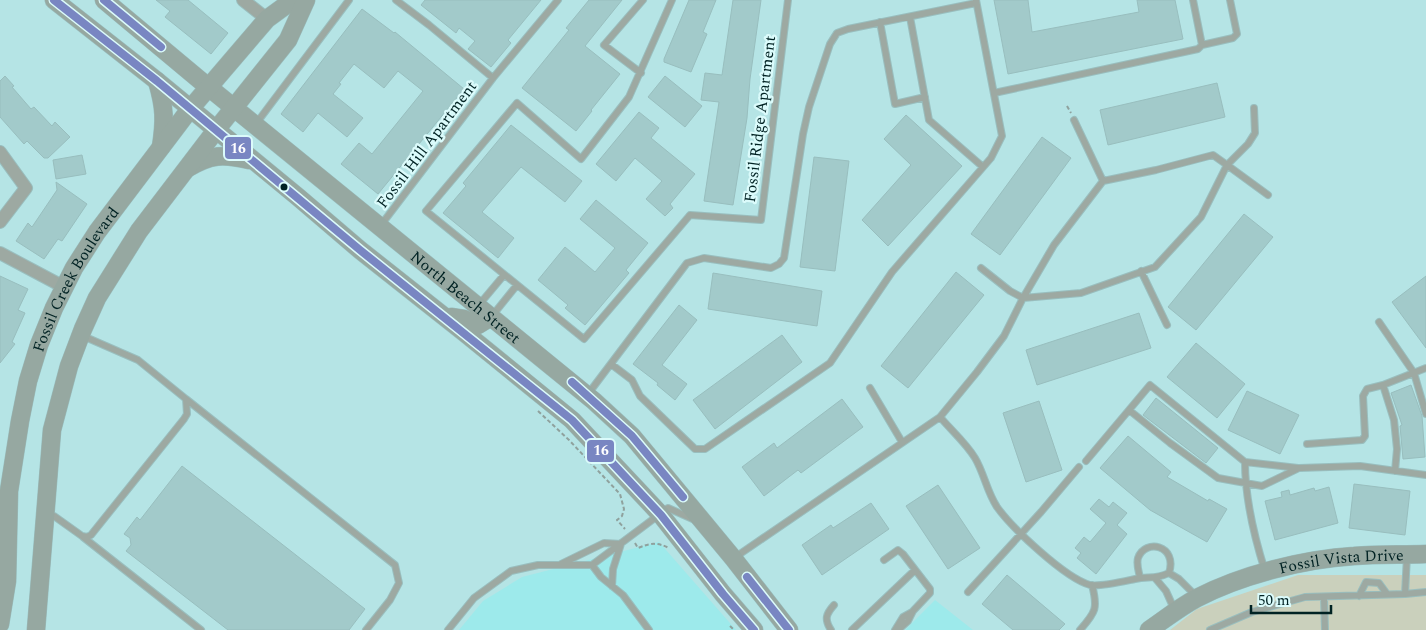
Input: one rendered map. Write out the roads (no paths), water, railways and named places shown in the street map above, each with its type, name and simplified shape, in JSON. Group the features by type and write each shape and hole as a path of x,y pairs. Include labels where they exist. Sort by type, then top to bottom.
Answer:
{"main road":[{"name":"North Beach Street","path":"54,0 157,81 360,250 572,420 661,514 754,630"},
{"name":"North Beach Street","path":"104,0 588,395 632,436 733,558 789,630"},
{"name":"Fossil Creek Boulevard","path":"0,624 7,581 4,490 28,381 39,345 54,308 74,268 97,232 190,109 267,19 293,0"},
{"name":"Fossil Creek Boulevard","path":"36,630 52,430 69,366 97,298 139,230 288,40 306,0"},
{"path":"157,81 164,115 160,149"},
{"path":"186,169 203,159 220,155 252,161"},
{"path":"443,316 464,319 478,325 484,312"},
{"name":"Fossil Vista Drive","path":"1150,630 1175,611 1198,598 1249,576 1308,563 1353,556 1426,554"}],"street":[{"path":"243,0 267,19"},
{"path":"0,152 26,188 0,222"},
{"path":"0,253 64,287"}],"lane":[{"path":"255,125 349,0"},
{"name":"Fossil Hill Apartment","path":"396,0 430,25 493,78"},
{"name":"Fossil Hill Apartment","path":"380,226 493,78 558,0"},
{"path":"641,73 604,45 643,0"},
{"name":"Fossil Ridge Apartment","path":"672,0 641,73 628,98 581,159 517,103 426,211 584,339 690,215 760,220 788,0"},
{"path":"1193,0 1202,45"},
{"path":"994,93 1198,49 1202,45 1233,38 1237,34 1230,0"},
{"path":"588,395 611,364 688,263 704,258 771,268 779,264 784,258 807,116 830,44 837,33 976,1 1002,136 991,158 892,272 830,363 704,449 695,449 640,396 632,380 611,364"},
{"path":"910,17 929,120 983,167"},
{"path":"880,22 895,104 925,97"},
{"path":"981,268 1010,291 1023,298 1081,293 1155,267 1201,217 1227,165 1248,144 1255,132 1254,108"},
{"path":"1074,120 1103,181"},
{"path":"733,558 940,417 1004,336 1054,244 1103,181 1213,155 1268,194"},
{"path":"1141,271 1166,325"},
{"path":"484,312 504,274"},
{"path":"484,312 517,285"},
{"path":"1380,322 1414,373 1426,414"},
{"path":"81,336 138,360 395,565 399,583 390,600 366,630"},
{"path":"1307,444 1362,440 1365,436 1363,396 1366,388 1383,385 1426,368"},
{"path":"1086,461 1150,385 1245,462 1299,468 1360,466 1426,475"},
{"path":"1383,385 1394,420 1397,449 1395,471"},
{"path":"870,388 902,442"},
{"path":"82,536 87,537 91,535 184,419 186,399"},
{"path":"1129,410 1218,478 1262,486 1299,468"},
{"path":"940,417 974,457 997,506 1020,534 1075,578 1092,586 1140,578 1155,578 1168,572 1171,565 1170,557 1166,550 1150,547 1143,551 1138,557 1140,578"},
{"path":"1245,462 1245,483 1259,553 1265,572"},
{"path":"968,592 1042,512 1079,467"},
{"path":"448,630 474,598 511,572 538,565 592,565 668,508 706,525"},
{"path":"45,519 54,516 58,518 201,630"},
{"path":"560,565 604,543 620,544"},
{"path":"612,586 613,569 620,544"},
{"path":"884,560 898,550 930,588 930,593 913,611 903,617 896,630"},
{"path":"1405,594 1407,554"},
{"path":"592,565 601,577 623,595 649,630"},
{"path":"852,630 915,570"},
{"path":"1168,572 1179,579 1198,598"},
{"path":"1155,578 1166,592 1175,611"},
{"path":"1359,596 1366,582 1379,583 1387,594"},
{"path":"1080,630 1091,618 1096,602 1092,586"},
{"path":"1210,630 1252,612 1305,598 1426,592"},
{"path":"1324,597 1325,630"},
{"path":"831,630 826,619 827,613 834,605"}]}
